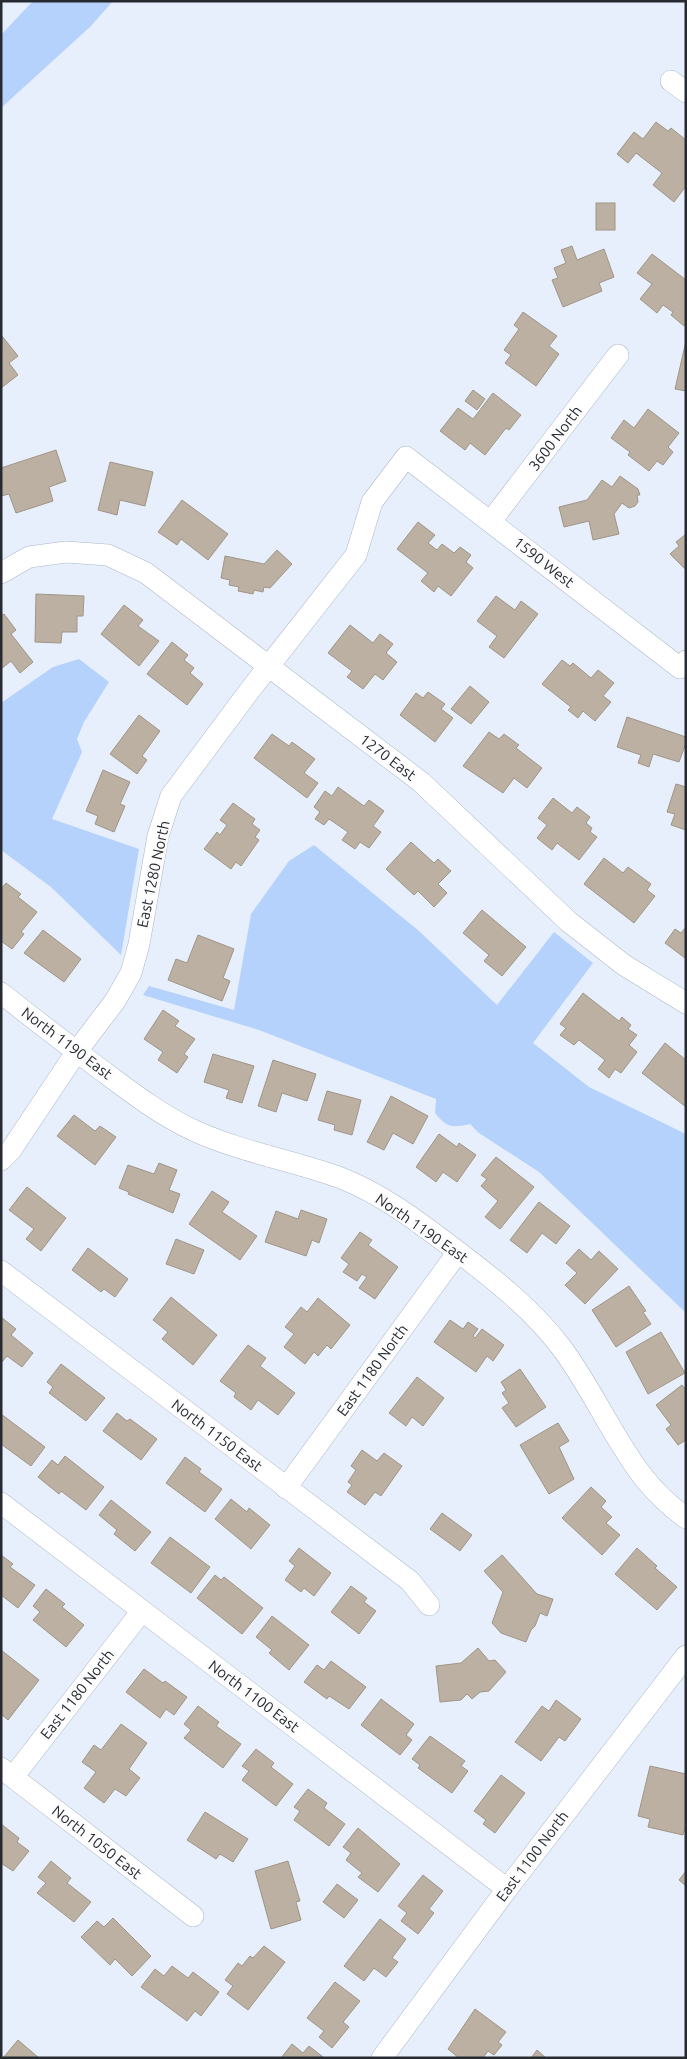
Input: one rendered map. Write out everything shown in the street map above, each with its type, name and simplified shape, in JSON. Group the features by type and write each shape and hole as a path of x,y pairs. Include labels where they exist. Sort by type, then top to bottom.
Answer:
{"street":[{"name":"3600 North","path":"491,521 618,355"},
{"name":"1590 West","path":"406,457 683,664"},
{"name":"East 1280 North","path":"1,1160 11,1150 77,1051 114,1001 131,973 140,944 158,836 172,796 269,666 356,555 372,502 406,457"},
{"name":"1270 East","path":"1,573 29,558 66,552 108,555 146,573 421,782 569,922 624,965 686,1004"},
{"name":"North 1190 East","path":"1,993 148,1104 192,1130 254,1152 339,1177 368,1189 394,1204 458,1252 510,1292 542,1324 571,1362 620,1443 645,1479 670,1506 686,1518"},
{"name":"East 1180 North","path":"286,1488 458,1252"},
{"name":"North 1150 East","path":"1,1271 410,1582 429,1604"},
{"name":"North 1100 East","path":"1,1503 507,1889"},
{"name":"East 1180 North","path":"7,1773 142,1611"},
{"name":"East 1100 North","path":"382,2058 507,1889 686,1656"},
{"name":"North 1050 East","path":"7,1773 193,1916"}],"shaded area":[{"path":"33,1 113,1 91,26 1,108 1,35"},
{"path":"79,659 109,682 84,722 77,739 82,752 52,819 139,849 121,955 51,887 1,850 1,703 53,667"},
{"path":"314,845 419,931 497,1005 554,932 593,963 533,1043 589,1087 686,1134 686,1313 539,1172 479,1133 470,1124 450,1126 443,1122 435,1113 436,1099 259,1030 143,995 149,986 234,1010 251,914 289,861"}],"building":[{"path":"656,122 668,131 671,128 686,140 686,186 674,202 653,185 662,173 636,153 628,163 617,154 634,132 643,139"},
{"path":"596,203 615,203 615,230 596,230"},
{"path":"572,246 577,260 604,249 614,277 599,283 602,291 563,307 552,280 558,278 554,268 566,263 561,250"},
{"path":"652,254 686,280 686,323 684,326 671,315 673,312 663,305 657,313 640,299 652,284 637,273"},
{"path":"523,312 557,336 549,346 559,354 536,386 505,363 511,355 504,350 519,329 514,325"},
{"path":"2,336 18,356 9,363 18,375 1,388"},
{"path":"686,341 686,391 675,389"},
{"path":"473,390 485,399 477,410 465,401"},
{"path":"493,393 521,415 509,430 506,428 485,455 470,443 465,450 440,431 458,408 473,419"},
{"path":"648,409 679,433 668,447 673,452 663,465 657,461 649,471 628,455 630,452 611,438 624,420 634,428"},
{"path":"56,450 66,481 49,487 53,501 16,513 9,494 1,496 1,468"},
{"path":"110,462 153,472 145,506 120,500 117,515 98,510"},
{"path":"620,476 638,489 640,495 637,495 638,502 635,506 629,508 622,503 614,514 619,534 593,540 589,521 564,527 559,507 587,500 602,480 612,487"},
{"path":"182,500 228,534 208,560 181,539 177,545 158,532"},
{"path":"418,522 435,535 428,543 437,550 442,544 454,553 460,547 471,555 466,562 473,568 451,596 438,586 434,592 421,581 428,573 397,549"},
{"path":"686,534 686,570 670,554 679,546 676,542"},
{"path":"277,550 292,564 270,588 264,587 263,592 254,590 253,594 238,591 239,587 229,585 230,580 221,578 225,556 264,564"},
{"path":"36,594 84,596 83,616 77,616 77,632 62,632 61,643 35,642"},
{"path":"496,596 515,610 521,601 538,614 504,658 489,647 497,636 477,621"},
{"path":"124,605 143,620 138,626 159,641 139,666 101,634"},
{"path":"4,614 16,630 11,634 33,662 20,673 11,661 1,669 1,616"},
{"path":"350,625 373,643 380,634 393,644 386,653 397,662 383,680 375,674 363,689 347,677 352,671 328,653"},
{"path":"172,642 188,655 184,660 194,668 190,673 203,684 187,705 147,674"},
{"path":"562,660 570,666 573,663 591,678 598,670 614,683 603,696 611,702 595,721 583,711 578,718 568,710 571,707 542,684"},
{"path":"470,686 489,702 471,724 451,709"},
{"path":"428,692 445,704 441,709 453,718 435,742 400,715 416,693 423,698"},
{"path":"139,715 160,731 142,756 147,760 137,774 110,754"},
{"path":"627,717 686,737 686,743 679,762 653,754 649,767 638,763 641,755 617,747"},
{"path":"489,732 499,739 504,734 519,745 516,748 542,768 527,788 514,778 503,793 463,766"},
{"path":"272,734 289,746 292,742 315,759 304,773 318,783 307,798 254,758"},
{"path":"103,770 130,782 120,804 125,806 114,832 95,824 98,816 86,811"},
{"path":"676,784 686,787 686,830 671,825 675,814 667,812"},
{"path":"338,787 364,806 369,800 384,811 373,826 381,832 369,848 360,842 355,849 342,840 348,832 329,819 324,825 315,819 320,812 314,807 325,791 332,796"},
{"path":"553,798 572,813 577,807 590,817 586,823 592,828 590,832 597,837 579,860 557,843 552,850 537,838 547,825 538,818"},
{"path":"233,803 255,819 252,824 260,830 255,837 259,840 241,866 236,862 231,869 204,849 217,832 220,835 227,825 220,820"},
{"path":"411,842 434,863 438,859 451,871 438,884 447,893 434,907 418,891 414,895 386,869"},
{"path":"604,858 623,873 628,867 651,884 647,890 655,896 634,923 584,884"},
{"path":"6,883 21,894 18,897 37,912 21,932 24,934 12,949 1,941 1,889"},
{"path":"482,910 526,947 502,976 484,961 489,955 463,933"},
{"path":"686,927 685,958 665,943 675,929 681,933"},
{"path":"43,930 81,959 64,982 24,953"},
{"path":"198,935 234,949 223,978 230,981 222,1001 168,980 176,959 187,963"},
{"path":"583,993 619,1021 622,1017 631,1025 628,1029 637,1035 629,1045 637,1052 621,1073 615,1069 609,1078 598,1069 605,1060 579,1040 574,1045 560,1035 566,1028 560,1024"},
{"path":"163,1010 179,1021 175,1026 195,1039 184,1054 188,1057 177,1073 158,1060 163,1052 144,1039"},
{"path":"665,1043 686,1060 686,1107 642,1073"},
{"path":"213,1054 254,1066 242,1103 226,1098 229,1090 204,1082"},
{"path":"273,1060 316,1074 307,1101 282,1093 276,1112 258,1106"},
{"path":"327,1091 361,1100 352,1135 334,1130 335,1125 318,1120"},
{"path":"391,1096 428,1116 413,1144 393,1133 384,1150 367,1142"},
{"path":"74,1115 95,1131 100,1126 116,1137 95,1165 57,1136"},
{"path":"439,1134 457,1147 459,1143 476,1155 457,1182 443,1172 436,1182 416,1167"},
{"path":"496,1157 534,1187 500,1229 485,1217 498,1201 481,1186 487,1179 481,1175"},
{"path":"159,1163 177,1170 169,1190 180,1194 173,1213 128,1194 129,1192 119,1188 128,1165 154,1174"},
{"path":"27,1187 66,1218 41,1251 26,1239 34,1229 9,1210"},
{"path":"212,1191 229,1202 222,1212 257,1236 240,1260 189,1224"},
{"path":"539,1202 570,1226 556,1244 542,1233 527,1253 510,1240"},
{"path":"301,1210 327,1219 319,1243 312,1240 306,1256 265,1242 276,1211 298,1219"},
{"path":"360,1232 372,1240 368,1245 398,1267 375,1299 359,1288 367,1277 362,1274 357,1281 343,1272 349,1264 341,1258"},
{"path":"176,1239 204,1250 194,1274 166,1264"},
{"path":"88,1248 128,1279 115,1297 104,1289 101,1292 72,1270"},
{"path":"579,1249 591,1260 599,1251 618,1269 585,1304 565,1285 577,1273 566,1263"},
{"path":"629,1286 646,1311 643,1312 651,1324 616,1347 592,1310"},
{"path":"171,1297 217,1335 193,1365 162,1339 168,1332 153,1320"},
{"path":"318,1298 350,1325 331,1349 327,1345 318,1356 314,1352 305,1364 284,1347 294,1334 285,1327 301,1307 307,1312"},
{"path":"1,1317 16,1329 11,1335 33,1353 22,1367 7,1356 1,1361"},
{"path":"450,1320 463,1329 468,1322 478,1329 473,1336 475,1338 482,1329 504,1345 493,1361 487,1356 476,1372 434,1342"},
{"path":"661,1332 685,1373 648,1394 626,1352"},
{"path":"248,1345 266,1358 260,1366 295,1393 278,1415 258,1400 251,1410 234,1397 236,1393 220,1381"},
{"path":"61,1364 105,1398 86,1421 49,1393 53,1387 47,1382"},
{"path":"520,1369 546,1407 516,1427 502,1408 509,1403 502,1393 506,1390 501,1382"},
{"path":"417,1377 444,1398 423,1426 412,1417 406,1426 389,1413"},
{"path":"682,1385 686,1390 686,1440 678,1445 666,1429 671,1425 656,1405"},
{"path":"117,1413 127,1421 130,1419 157,1439 141,1460 103,1431"},
{"path":"1,1414 45,1447 31,1466 1,1444"},
{"path":"558,1423 569,1441 559,1447 574,1479 549,1494 520,1445"},
{"path":"362,1450 377,1461 384,1453 402,1466 381,1496 375,1492 365,1505 347,1492 352,1485 348,1482 356,1470 351,1466"},
{"path":"65,1456 104,1487 86,1510 61,1491 59,1494 38,1477 52,1460 58,1465"},
{"path":"185,1457 201,1469 199,1472 222,1489 205,1512 166,1483"},
{"path":"591,1487 606,1501 601,1507 612,1517 606,1523 620,1535 602,1555 562,1518"},
{"path":"231,1499 247,1512 249,1508 270,1525 251,1549 215,1519"},
{"path":"111,1500 151,1532 135,1551 114,1534 117,1530 99,1515"},
{"path":"442,1513 472,1535 460,1551 430,1529"},
{"path":"170,1537 210,1567 191,1593 151,1563"},
{"path":"299,1548 331,1573 314,1596 304,1588 301,1592 285,1580 295,1566 289,1561"},
{"path":"637,1548 657,1566 655,1568 677,1587 657,1610 615,1574"},
{"path":"1,1555 13,1564 10,1567 35,1585 18,1608 1,1595"},
{"path":"502,1555 537,1594 553,1599 547,1616 540,1613 526,1642 501,1633 492,1623 503,1592 484,1571"},
{"path":"215,1575 221,1580 224,1577 263,1608 242,1634 197,1598"},
{"path":"351,1586 367,1598 364,1602 376,1611 359,1634 331,1612"},
{"path":"46,1589 65,1604 62,1607 84,1625 66,1647 33,1620 40,1612 33,1606"},
{"path":"272,1616 309,1645 289,1670 269,1653 272,1650 256,1637"},
{"path":"478,1648 489,1661 495,1660 506,1672 489,1691 480,1692 472,1699 467,1694 461,1700 440,1702 436,1666 461,1663"},
{"path":"1,1650 39,1680 8,1720 1,1714"},
{"path":"331,1661 366,1687 349,1709 329,1696 327,1699 304,1682 317,1665 324,1670"},
{"path":"144,1669 187,1697 174,1715 166,1709 160,1718 126,1692"},
{"path":"381,1699 414,1724 406,1735 412,1740 400,1755 361,1725"},
{"path":"556,1700 581,1719 565,1741 559,1737 541,1761 515,1742 542,1706 549,1711"},
{"path":"198,1706 219,1722 216,1726 241,1744 223,1768 184,1738 191,1730 184,1724"},
{"path":"121,1724 147,1743 129,1769 140,1778 126,1796 115,1789 104,1803 84,1788 96,1772 82,1762 94,1745 101,1750"},
{"path":"430,1736 465,1761 461,1766 468,1771 452,1793 418,1768 420,1765 412,1759"},
{"path":"256,1749 274,1763 271,1767 293,1784 276,1806 242,1780 249,1771 242,1766"},
{"path":"650,1766 686,1774 686,1824 683,1835 648,1827 650,1819 638,1816"},
{"path":"501,1775 525,1793 495,1833 483,1824 486,1820 474,1811"},
{"path":"308,1789 327,1803 324,1808 345,1824 329,1846 294,1820 300,1811 294,1807"},
{"path":"205,1812 248,1839 233,1862 220,1854 216,1859 187,1840"},
{"path":"1,1824 19,1838 17,1842 29,1851 13,1871 1,1863"},
{"path":"358,1828 400,1864 378,1892 358,1877 362,1873 346,1860 351,1853 343,1847"},
{"path":"51,1861 71,1878 67,1883 91,1902 74,1922 37,1893 46,1883 38,1877"},
{"path":"288,1861 300,1901 296,1902 301,1920 271,1929 255,1871"},
{"path":"686,1871 686,1886 679,1880"},
{"path":"423,1875 443,1891 429,1909 434,1913 418,1934 401,1921 407,1913 398,1906"},
{"path":"337,1884 358,1900 344,1918 323,1902"},
{"path":"113,1918 151,1956 132,1976 115,1959 110,1965 81,1937 97,1921 104,1927"},
{"path":"380,1919 406,1939 392,1958 398,1962 386,1977 374,1968 364,1981 344,1966"},
{"path":"264,1946 285,1962 248,2010 227,1994 233,1986 225,1980 238,1963 242,1966 250,1956 253,1958"},
{"path":"172,1966 188,1978 193,1972 219,1992 201,2016 195,2011 187,2021 141,1987 155,1969 164,1976"},
{"path":"335,1982 360,2001 343,2022 349,2027 332,2048 319,2037 324,2031 307,2018"},
{"path":"475,2009 506,2032 498,2042 502,2045 494,2055 488,2051 483,2058 459,2058 448,2049"},
{"path":"18,2040 39,2058 3,2058"},
{"path":"292,2044 303,2053 309,2046 323,2057 281,2058"},
{"path":"537,2050 546,2058 531,2058"}]}
